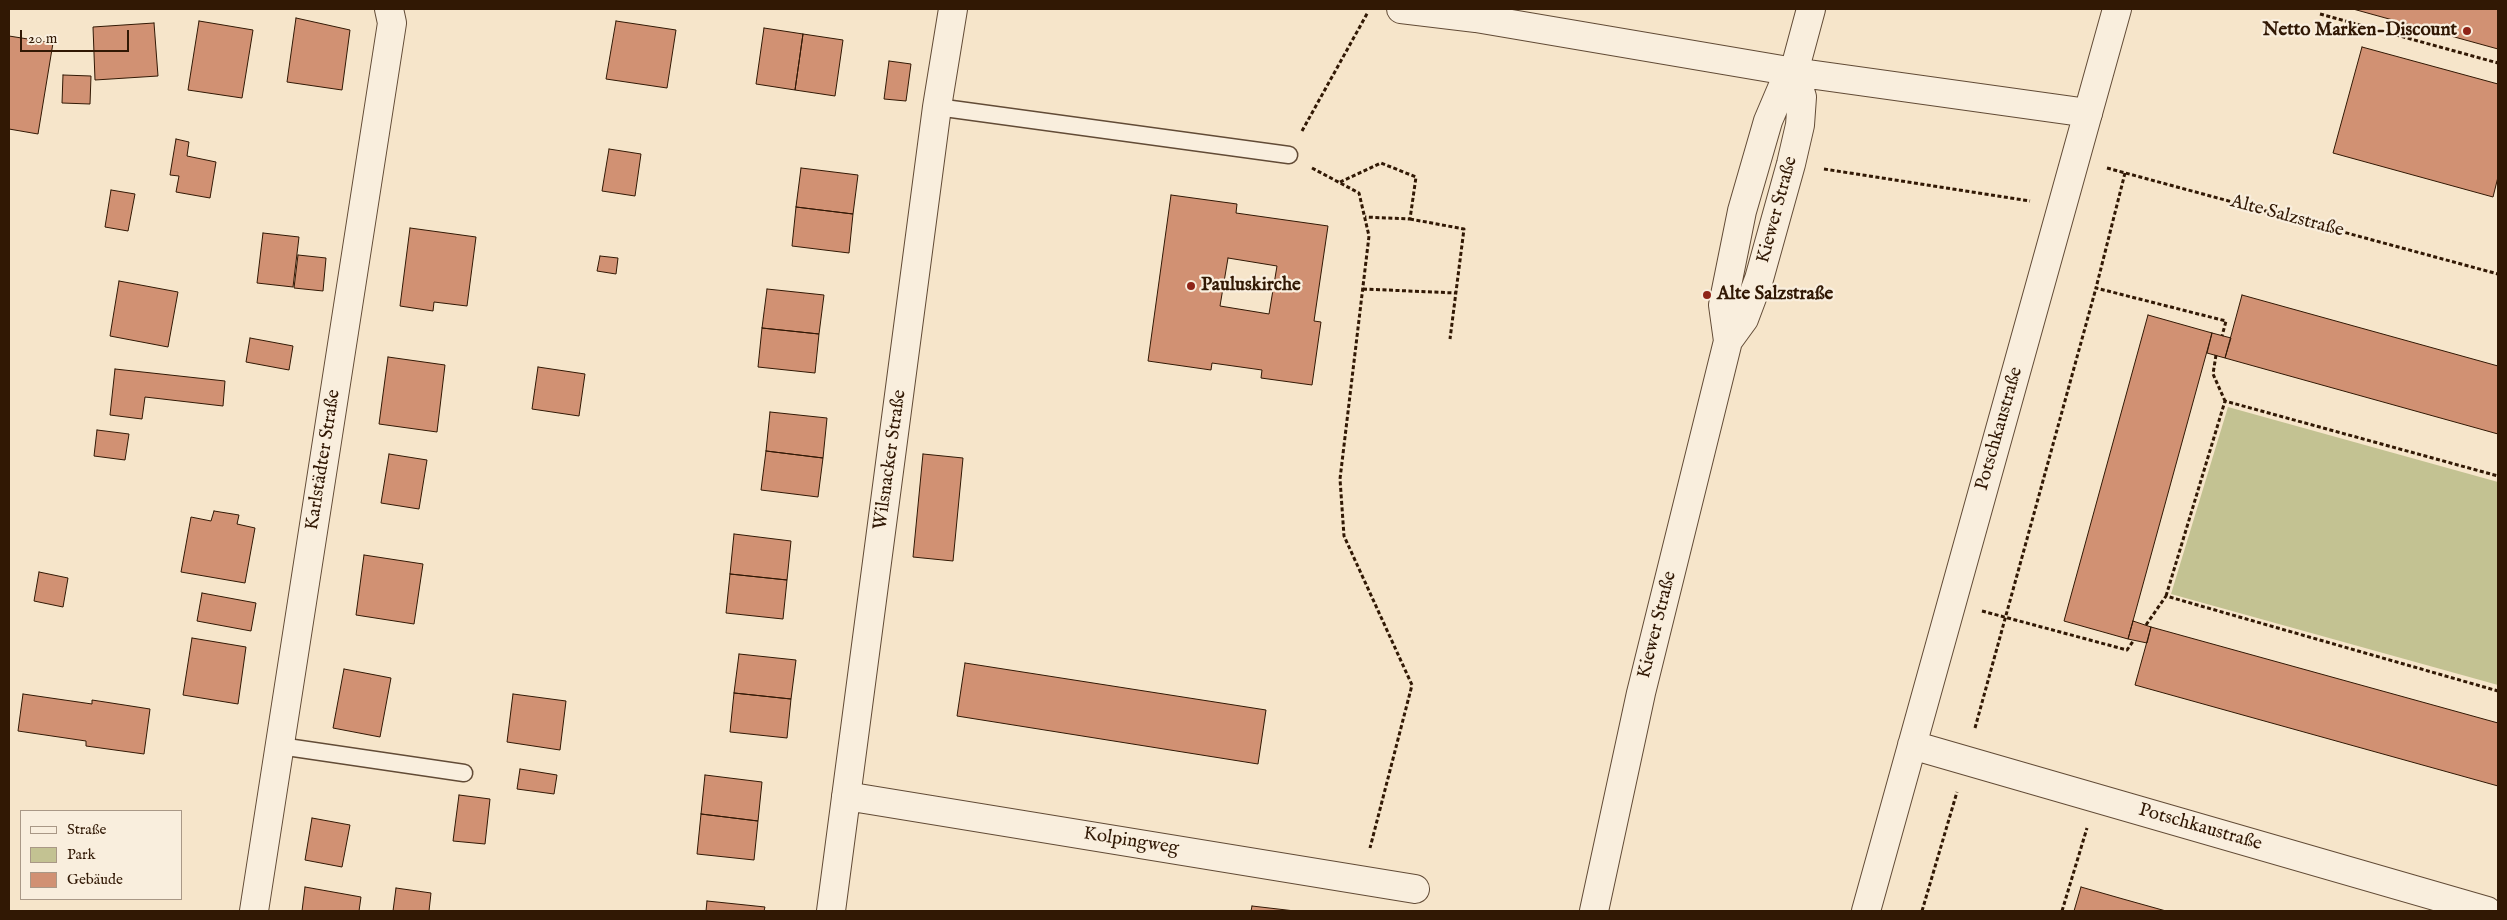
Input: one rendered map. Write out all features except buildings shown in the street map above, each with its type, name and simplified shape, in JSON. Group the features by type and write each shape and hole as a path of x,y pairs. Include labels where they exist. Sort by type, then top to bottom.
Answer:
{"street":[{"name":"Karlstädter Straße","path":"254,911 392,23 389,9"},
{"name":"Wilsnacker Straße","path":"831,911 937,107 953,9"},
{"path":"1401,9 1476,13 1794,72 2088,112"},
{"name":"Kiewer Straße","path":"1594,911 1641,693 1728,341 1723,305 1742,211 1768,121 1782,88 1794,72 1811,9"},
{"name":"Potschkaustraße","path":"1866,911 2117,9"},
{"name":"Kiewer Straße","path":"1728,341 1744,319 1759,279 1791,164 1800,125 1802,97 1794,72"},
{"name":"Potschkaustraße","path":"1912,745 2487,911"},
{"name":"Kolpingweg","path":"846,796 1415,889"}],"lane":[{"path":"937,107 1289,156"},
{"path":"280,746 464,773"}],"path":[{"path":"1362,880 1412,685 1344,536 1340,479 1369,236 1359,193 1289,156 1370,9"},
{"path":"2320,14 2498,63"},
{"name":"Alte Salzstraße","path":"2076,159 2498,274"},
{"path":"1340,182 1381,163 1416,177 1410,219"},
{"path":"1791,164 2062,206"},
{"path":"1922,911 2006,618 2096,288 2125,173"},
{"path":"1365,218 1410,219 1464,229 1450,339"},
{"path":"2096,288 2226,321 2222,336"},
{"path":"1363,289 1456,293"},
{"path":"2146,625 2166,596 2225,401 2213,374 2216,355"},
{"path":"2225,401 2498,476"},
{"path":"2166,596 2498,691"},
{"path":"1952,603 2127,650 2134,640"},
{"path":"2062,911 2096,798"}],"green space":[{"path":"2228,407 2498,482 2498,685 2171,594"}],"place":[{"name":"Netto Marken-Discount","path":"2467,31"},
{"name":"Pauluskirche","path":"1191,286"},
{"name":"Alte Salzstraße","path":"1707,295"}]}
